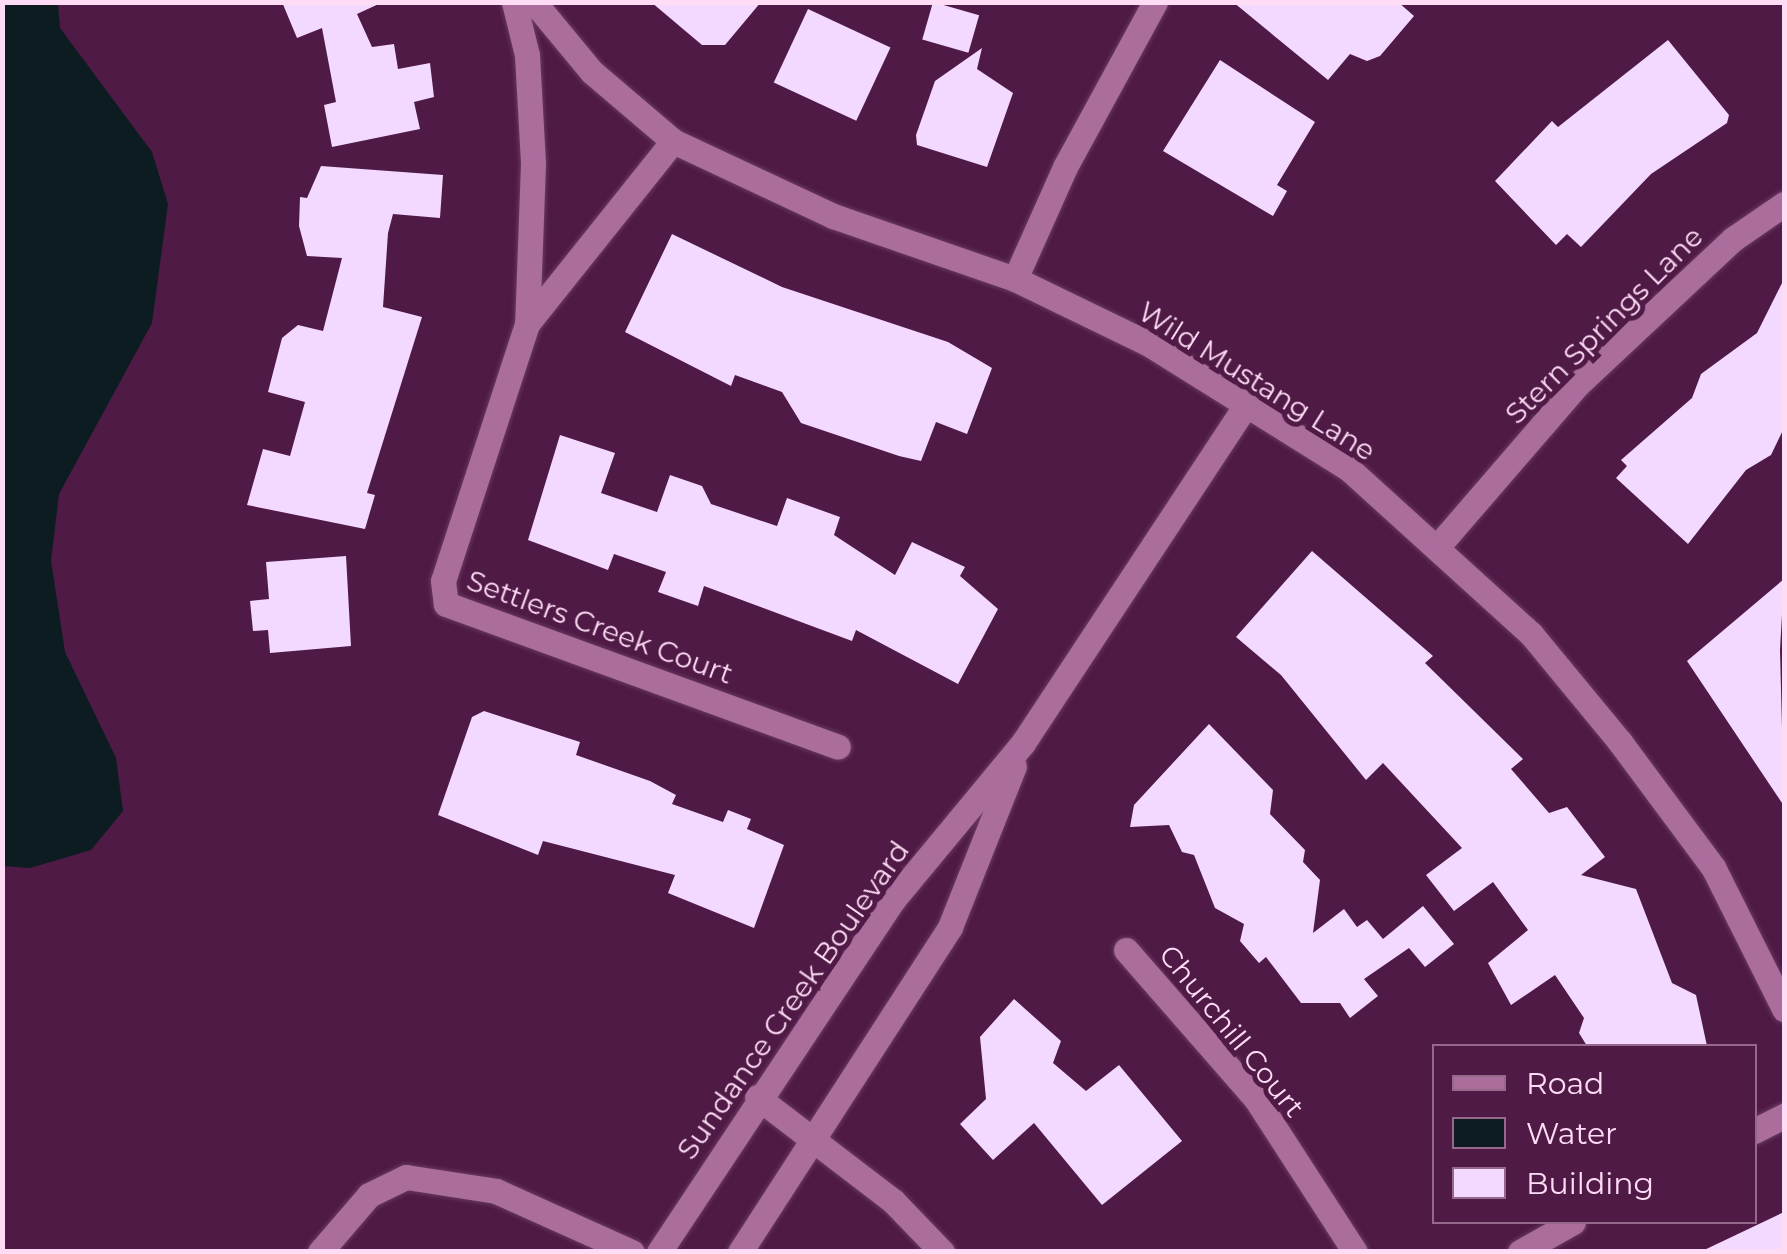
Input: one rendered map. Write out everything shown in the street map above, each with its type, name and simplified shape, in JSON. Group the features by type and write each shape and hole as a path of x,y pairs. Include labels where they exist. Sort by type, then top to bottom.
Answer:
{"street":[{"name":"Settlers Creek Court","path":"514,2 527,54 533,164 526,324 443,581 446,604 838,747"},
{"name":"Wild Mustang Lane","path":"534,2 592,72 673,140 833,216 1015,279 1150,344 1349,469 1531,634 1620,742 1713,867 1784,1009"},
{"path":"1015,279 1065,166 1155,2"},
{"name":"Settlers Creek Court","path":"526,324 673,140"},
{"name":"Stern Springs Lane","path":"1438,546 1578,384 1733,238 1784,204"},
{"name":"Sundance Creek Boulevard","path":"658,1252 757,1097 893,900 1023,743 1247,403"},
{"name":"Sundance Creek Boulevard","path":"740,1252 950,927 1023,743"},
{"name":"Churchill Court","path":"1126,950 1256,1098 1355,1252"},
{"path":"757,1097 815,1138 942,1252"},
{"path":"1757,1130 1784,1116"},
{"path":"320,1252 369,1194 406,1177 496,1191 632,1252"},
{"path":"1520,1252 1569,1224"}],"water":[{"path":"2,3 58,3 60,28 152,152 168,204 152,323 59,494 51,561 65,652 116,758 123,811 91,850 30,868 2,866"}],"building":[{"path":"282,2 383,2 357,14 372,47 394,44 398,69 430,63 434,97 414,102 420,129 332,147 324,105 336,102 322,28 297,38"},
{"path":"651,2 761,2 725,45 702,45"},
{"path":"933,2 979,15 968,53 922,39"},
{"path":"1233,2 1398,2 1414,16 1380,56 1367,61 1350,54 1328,80"},
{"path":"808,9 890,47 856,121 774,82"},
{"path":"1668,40 1729,115 1727,123 1651,174 1581,247 1567,234 1556,245 1495,181 1552,121 1558,127"},
{"path":"982,48 977,69 1013,93 987,167 917,145 916,135 935,81"},
{"path":"1220,60 1315,122 1277,185 1287,191 1273,216 1163,151"},
{"path":"321,166 443,175 440,218 393,214 388,233 383,307 422,317 367,493 375,495 365,529 247,505 263,449 290,456 305,402 268,392 282,338 298,325 323,331 342,258 307,256 299,226 300,197 307,198"},
{"path":"672,234 782,287 948,342 992,368 967,434 936,422 921,461 899,456 801,423 782,392 735,375 731,386 625,332"},
{"path":"1784,279 1784,428 1771,455 1746,470 1688,544 1616,478 1627,466 1621,460 1692,398 1701,374 1757,333"},
{"path":"560,435 615,453 601,493 657,512 670,475 702,486 711,504 777,526 787,498 840,517 834,535 895,575 912,542 965,567 960,576 998,609 958,684 856,630 852,641 704,586 698,606 658,592 666,572 614,554 608,570 528,540"},
{"path":"1312,551 1433,656 1425,663 1523,759 1511,769 1549,813 1567,807 1605,857 1581,875 1636,889 1672,983 1696,995 1707,1044 1586,1044 1579,1033 1584,1018 1555,975 1511,1005 1488,963 1528,930 1493,882 1454,911 1426,875 1462,848 1383,763 1366,780 1281,675 1236,637"},
{"path":"346,556 351,646 270,653 268,630 253,631 250,601 269,599 266,562"},
{"path":"1784,579 1780,650 1784,806 1687,661"},
{"path":"484,711 580,742 576,755 650,781 676,795 672,804 723,822 728,810 751,819 747,829 784,845 754,928 668,893 675,875 543,841 538,855 438,815 472,717"},
{"path":"1209,724 1273,790 1270,814 1305,850 1303,862 1320,880 1313,933 1344,909 1357,927 1367,920 1383,939 1423,906 1454,944 1425,967 1409,948 1364,979 1378,996 1350,1018 1340,1003 1301,1003 1266,957 1259,963 1240,941 1244,924 1215,908 1194,855 1182,852 1169,825 1130,827 1134,805"},
{"path":"1014,999 1061,1041 1053,1063 1086,1091 1119,1065 1182,1141 1102,1205 1034,1123 993,1160 960,1124 986,1099 980,1037"},
{"path":"1784,1212 1784,1252 1700,1252"}]}
